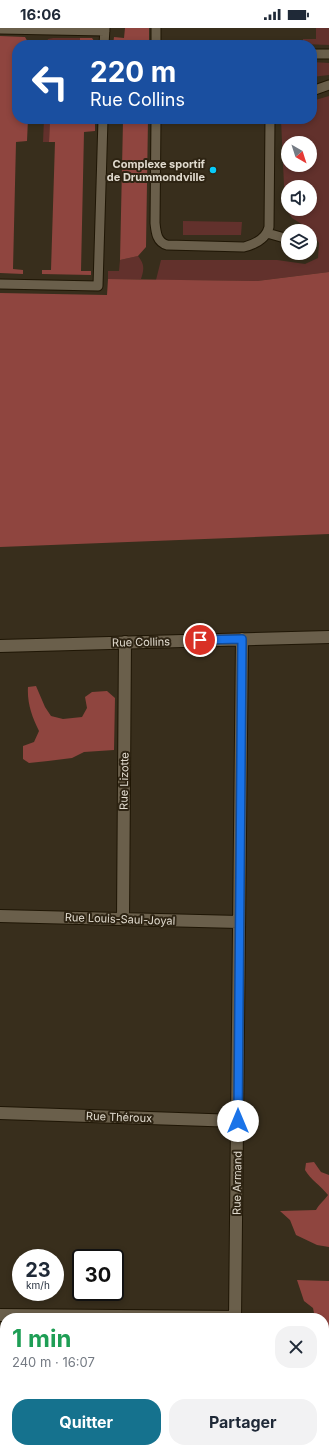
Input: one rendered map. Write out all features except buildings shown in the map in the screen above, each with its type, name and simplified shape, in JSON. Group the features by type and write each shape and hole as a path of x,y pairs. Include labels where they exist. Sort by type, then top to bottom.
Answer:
{"street":[{"name":"Rue Collins","path":"0,646 329,637"},
{"name":"Rue Armand","path":"235,1313 242,639"},
{"name":"Rue Lizotte","path":"123,919 125,642"},
{"name":"Rue Louis-Saul-Joyal","path":"0,916 239,922"},
{"name":"Rue Théroux","path":"0,1113 238,1121"}],"lane":[{"path":"156,28 156,40"},
{"path":"0,29 105,29 104,40"},
{"path":"317,54 329,54"},
{"path":"317,90 329,86"},
{"path":"0,284 98,286 103,124"},
{"path":"156,124 155,223 157,233 162,244 244,247 255,244 267,233 269,227 270,124"},
{"path":"267,233 281,237"}],"shaded area":[{"path":"125,28 149,28 149,40 114,40 114,37 124,38"},
{"path":"316,28 329,28 329,45 317,45 317,40 303,40 316,39"},
{"path":"0,36 25,37 27,40 12,40 12,124 28,124 27,141 16,142 13,269 23,270 23,274 0,273"},
{"path":"80,38 80,40 48,40"},
{"path":"80,38 92,38 93,40 80,40"},
{"path":"317,62 329,63 329,75 317,76"},
{"path":"329,96 329,272 257,281 156,280 161,260 277,260 305,264 317,260 319,243 317,240 317,224 302,224 291,216 317,216 317,180 284,180 283,172 317,172 317,136 282,136 281,124 317,124 317,100"},
{"path":"44,124 50,124 49,142 43,142"},
{"path":"50,124 95,124 95,131 84,132 81,271 91,271 91,275 42,274 42,270 51,270 55,142 49,142"},
{"path":"123,124 148,124 146,247 138,256 120,260"},
{"path":"183,221 242,222 241,235 183,235"},
{"path":"138,256 143,267 141,279 108,279 108,271 119,271 120,260"},
{"path":"329,272 329,534 0,547 0,293 107,295 108,279 257,281"},
{"path":"36,686 45,707 51,716 63,719 82,717 87,708 85,697 92,692 107,691 115,698 114,750 84,752 72,758 29,763 23,759 23,746 34,742 39,731 30,710 28,699 28,687"},
{"path":"314,1162 321,1172 329,1175 329,1247 317,1245 296,1235 290,1220 280,1211 316,1210 328,1195 305,1170 306,1163"},
{"path":"297,1280 329,1281 329,1313 314,1313 313,1308 304,1301"}],"place":[{"name":"Complexe sportif de Drummondville","path":"213,170"}],"route":[{"path":"200,640 242,639 238,1121"}]}
